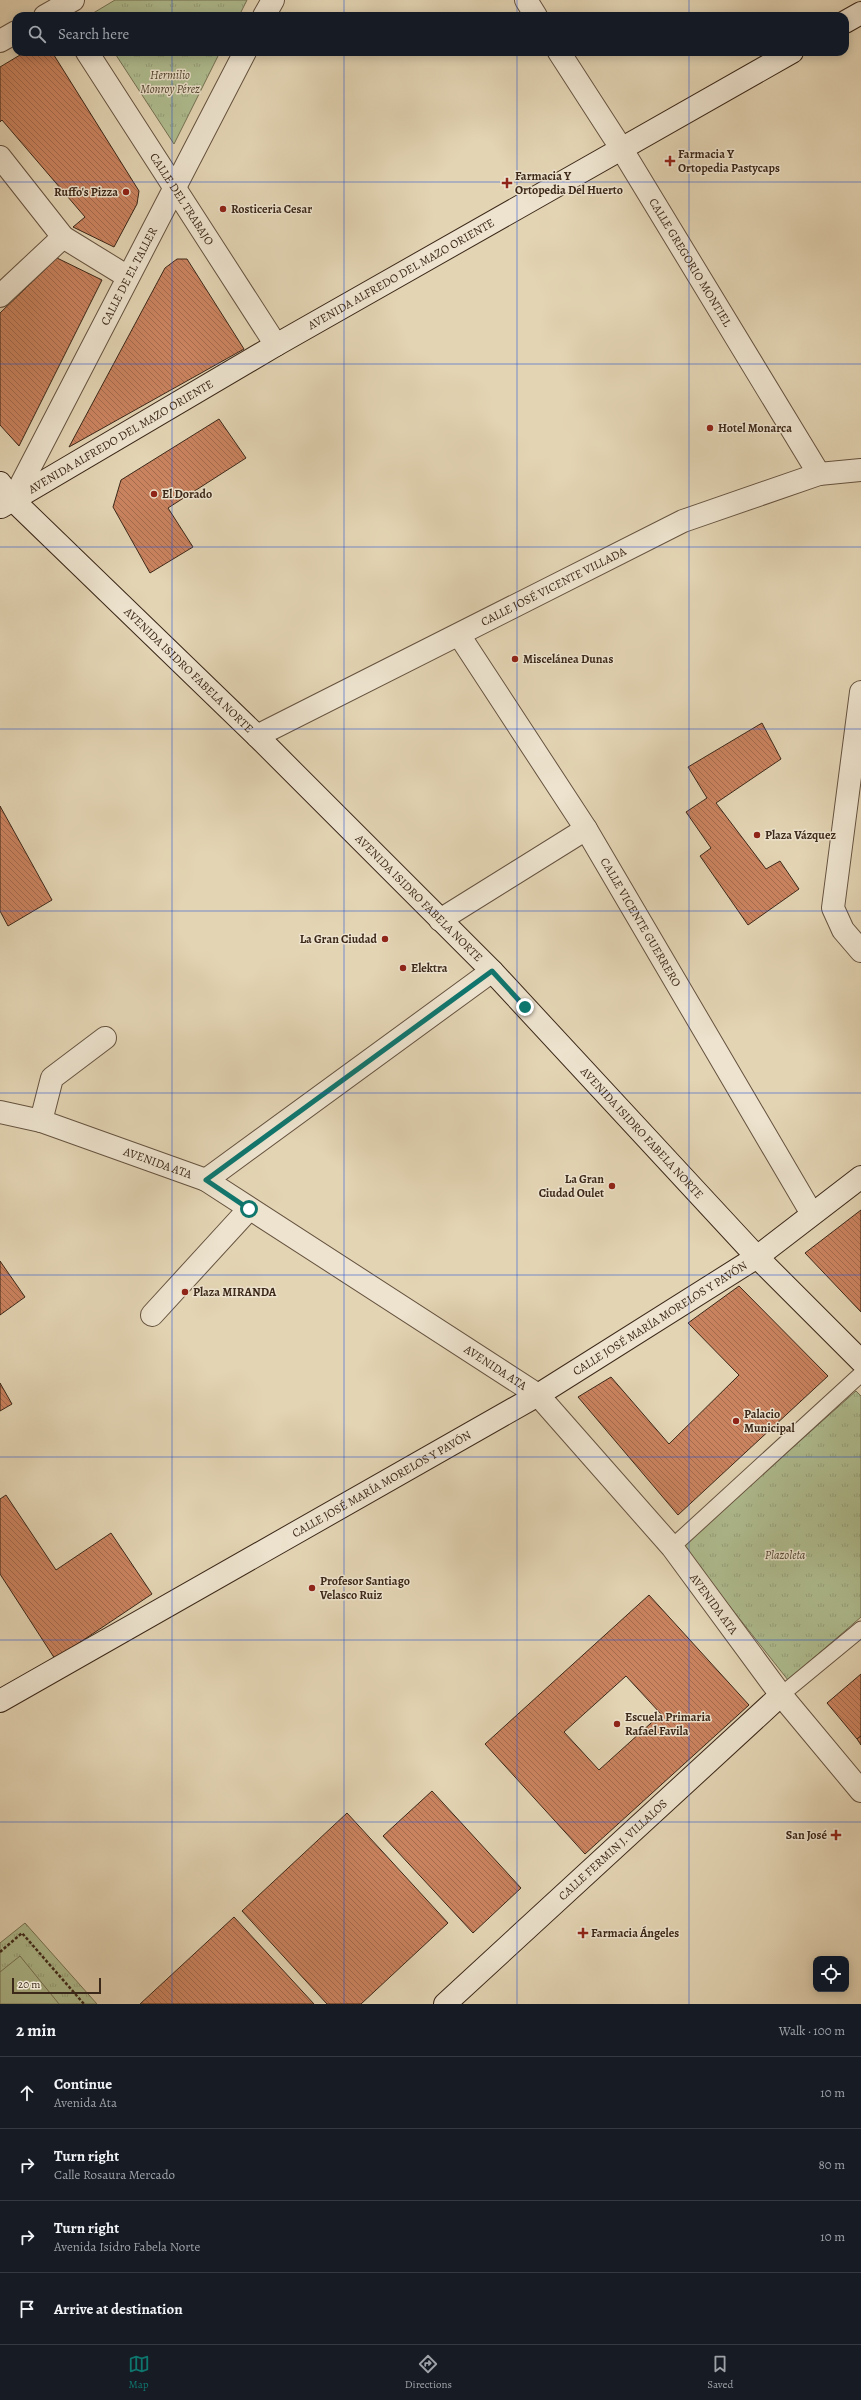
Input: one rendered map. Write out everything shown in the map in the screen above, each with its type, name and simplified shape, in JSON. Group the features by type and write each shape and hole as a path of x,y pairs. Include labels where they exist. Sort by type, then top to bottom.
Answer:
{"street":[{"path":"266,12 273,0"},
{"path":"526,0 534,12"},
{"path":"849,20 861,13"},
{"path":"0,41 12,34"},
{"name":"CALLE DEL TRABAJO","path":"90,56 175,185 276,346"},
{"name":"CALLE DE EL TALLER","path":"4,500 128,276 243,56"},
{"name":"CALLE GREGORIO MONTIEL","path":"562,56 621,148 819,474"},
{"name":"AVENIDA ALFREDO DEL MAZO ORIENTE","path":"4,500 785,56"},
{"path":"0,158 63,237 128,276"},
{"path":"0,296 63,237"},
{"name":"CALLE JOSÉ VICENTE VILLADA","path":"257,736 459,636 683,521 819,474 861,470"},
{"name":"AVENIDA ISIDRO FABELA NORTE","path":"0,483 4,500 257,736 492,971 757,1257 861,1360"},
{"name":"CALLE VICENTE GUERRERO","path":"459,636 586,829 812,1214"},
{"path":"861,692 832,908 843,930 861,951"},
{"path":"440,920 586,829"},
{"path":"206,1180 492,971"},
{"path":"41,1121 52,1078 105,1038"},
{"name":"AVENIDA ATA","path":"0,1112 41,1121 206,1180 538,1394 672,1547 781,1695 861,1791"},
{"name":"CALLE JOSÉ MARÍA MORELOS Y PAVÓN","path":"0,1701 538,1394 757,1257 861,1177"},
{"path":"152,1316 249,1209"},
{"name":"CALLE FERMIN J. VILLALOS","path":"445,2004 781,1695"}],"lane":[{"path":"672,1547 861,1374"},
{"path":"781,1695 861,1630"}],"path":[{"path":"0,1952 22,1933 84,2004"}],"green space":[{"path":"115,0 247,0 241,12 95,12"},
{"name":"Hermilio Monroy Pérez","path":"117,56 218,56 174,144"},
{"name":"Plazoleta","path":"856,1391 861,1396 861,1617 788,1680 682,1546"},
{"path":"25,1923 97,2004 0,2004 0,1943"},
{"path":"20,1956 59,2004 0,2004 0,1972"}],"building":[{"path":"18,56 55,56 139,191 137,204 114,247 73,227 85,217 2,120 0,122 0,67"},
{"path":"57,258 102,280 19,446 0,425 0,313"},
{"path":"177,259 187,259 244,349 69,447 165,268"},
{"name":"El Dorado","path":"219,419 246,458 168,508 193,547 150,573 113,507 121,480"},
{"path":"762,723 781,759 716,803 766,869 780,861 799,889 748,925 700,856 711,848 686,812 707,798 688,767"},
{"path":"0,806 52,900 8,926 0,911"},
{"path":"861,1210 861,1312 805,1253"},
{"path":"0,1261 25,1297 0,1315"},
{"name":"Palacio Municipal","path":"739,1286 828,1376 678,1515 578,1397 611,1377 669,1444 739,1375 688,1323"},
{"path":"0,1383 12,1404 0,1411"},
{"path":"6,1495 56,1570 111,1533 152,1594 55,1659 0,1574 0,1499"},
{"name":"Escuela Primaria Rafael Favila","path":"649,1595 749,1705 585,1854 485,1744","holes":["626,1676 661,1714 599,1770 564,1732"]},
{"path":"861,1674 861,1736 857,1739 827,1703"},
{"path":"861,1736 861,1745 857,1739"},
{"path":"432,1791 521,1888 473,1933 383,1836"},
{"path":"347,1813 448,1923 361,2004 327,2004 242,1911"},
{"path":"234,1917 314,2004 140,2004"}],"place":[{"name":"Farmacia Y Ortopedia Pastycaps","path":"670,161"},
{"name":"Farmacia Y Ortopedia Del Huerto","path":"507,183"},
{"name":"Ruffo's Pizza","path":"126,192"},
{"name":"Rosticeria Cesar","path":"223,209"},
{"name":"Hotel Monarca","path":"710,428"},
{"name":"El Dorado","path":"154,494"},
{"name":"Miscelánea Dunas","path":"515,659"},
{"name":"Plaza Vázquez","path":"757,835"},
{"name":"La Gran Ciudad","path":"385,939"},
{"name":"Elektra","path":"403,968"},
{"name":"La Gran Ciudad Oulet","path":"612,1186"},
{"name":"Plaza MIRANDA","path":"185,1292"},
{"name":"Palacio Municipal","path":"736,1421"},
{"name":"Profesor Santiago Velasco Ruiz","path":"312,1588"},
{"name":"Escuela Primaria Rafael Favila","path":"617,1724"},
{"name":"San José","path":"836,1835"},
{"name":"Farmacia Ángeles","path":"583,1933"}],"route":[{"path":"249,1209 206,1180 492,971 525,1007"}]}
